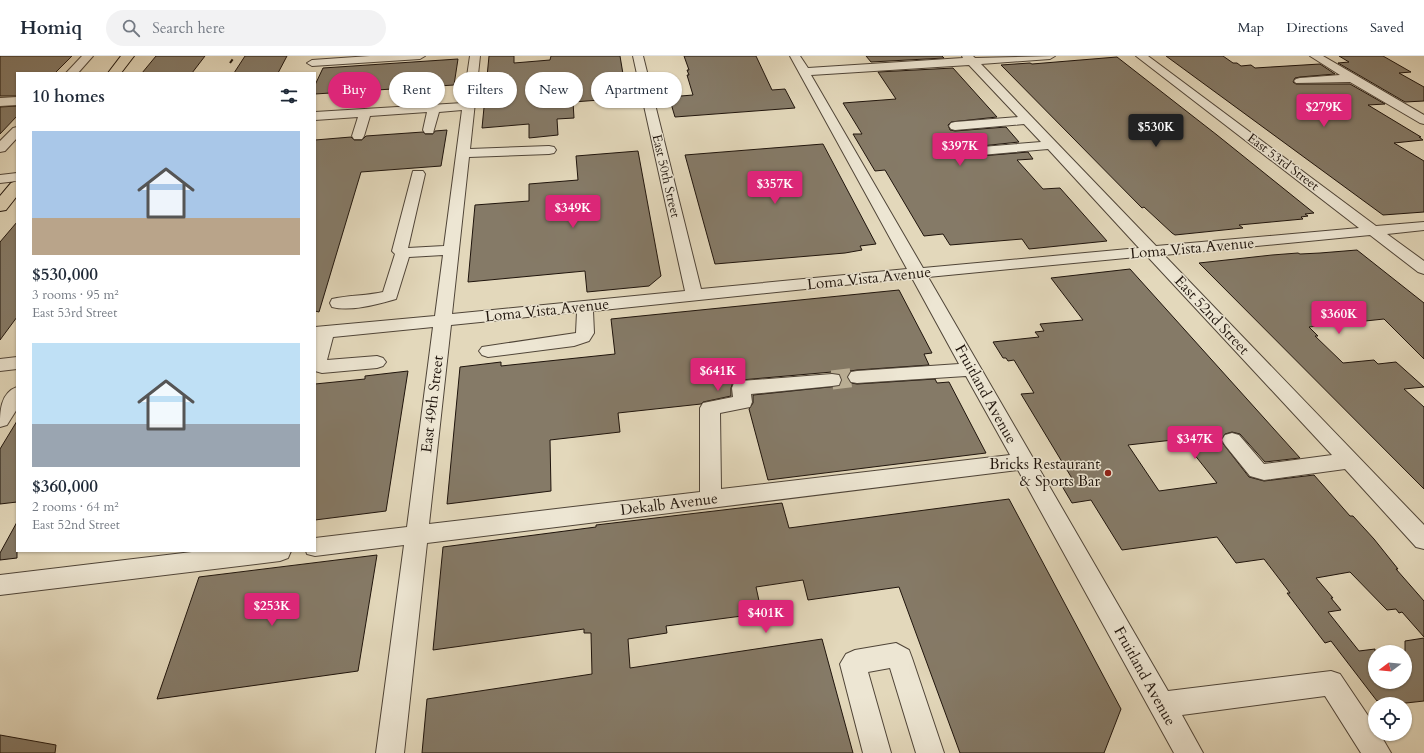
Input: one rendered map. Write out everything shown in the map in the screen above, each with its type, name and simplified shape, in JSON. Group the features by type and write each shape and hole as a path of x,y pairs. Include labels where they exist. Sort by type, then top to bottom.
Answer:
{"main road":[{"path":"115,72 128,56"},
{"path":"0,206 16,187"}],"street":[{"path":"73,72 88,56"},
{"path":"311,64 420,56"},
{"name":"East 49th Street","path":"473,72 475,56"},
{"name":"East 50th Street","path":"638,56 694,295"},
{"name":"Fruitland Avenue","path":"795,56 1189,753"},
{"path":"804,72 970,59 1050,56"},
{"name":"East 53rd Street","path":"1142,56 1424,269"},
{"path":"1315,56 1424,120"},
{"name":"East 52nd Street","path":"970,59 1424,540"},
{"path":"1300,81 1352,78"},
{"path":"0,102 16,101"},
{"path":"316,116 434,108 429,130"},
{"name":"East 49th Street","path":"390,753 469,108"},
{"path":"358,136 366,113"},
{"path":"955,126 1028,120"},
{"path":"0,148 16,132"},
{"path":"958,153 1052,145"},
{"path":"463,153 549,150"},
{"path":"338,303 372,300 390,295 403,254 400,251 418,174"},
{"path":"0,178 16,177"},
{"name":"Loma Vista Avenue","path":"320,333 918,273 1424,226"},
{"path":"403,254 451,250"},
{"path":"488,351 574,340 583,337 585,333 584,306"},
{"path":"320,333 317,364 322,367 377,362"},
{"path":"0,365 16,363"},
{"path":"857,377 972,369"},
{"path":"710,499 710,408 743,402 741,388 832,380"},
{"path":"0,420 16,396"},
{"path":"1232,440 1257,470 1264,472 1350,461"},
{"name":"Dekalb Avenue","path":"316,547 1024,461"},
{"path":"0,585 272,552"},
{"path":"878,753 853,664 855,662 896,655 900,658 930,753"},
{"path":"1162,705 1331,683 1377,753"}],"building":[{"path":"0,56 72,56 56,72 16,72 16,96 0,96"},
{"path":"156,56 205,56 193,72 143,72"},
{"path":"245,56 287,56 279,72 235,72"},
{"path":"489,56 514,56 514,63 550,60 551,56 620,56 623,72 591,72 591,101 583,101 583,72 525,72 525,108 573,108 574,118 557,119 558,135 529,138 529,124 482,128 484,108 517,108 517,72 487,72"},
{"path":"684,56 756,56 772,90 785,89 795,108 675,117 672,108 682,108 682,96 693,95 687,75 689,75 687,70 689,70"},
{"path":"866,56 942,56 944,58 871,62"},
{"path":"1166,56 1223,56 1233,63 1237,63 1241,66 1251,65 1255,68 1320,64 1335,74 1300,77 1295,78 1293,82 1296,84 1350,84 1385,104 1368,105 1421,137 1419,137 1423,140 1394,143 1424,161 1424,212 1383,215"},
{"path":"1339,56 1383,56 1411,72 1399,73 1424,87 1424,101 1405,102 1338,63 1349,62"},
{"path":"1117,57 1314,213 1305,214 1308,216 1301,217 1303,219 1239,225 1243,228 1175,235 1144,207 1142,208 1001,65"},
{"path":"458,59 456,72 453,72 453,85 445,86 445,72 389,72 389,89 381,90 381,72 328,72 328,93 316,94 316,83 323,68"},
{"path":"953,68 997,117 951,122 948,125 950,130 955,131 1006,127 1019,142 953,149 950,152 952,157 958,158 1028,152 1033,159 1017,160 1043,189 1060,188 1107,241 1029,249 1022,239 950,245 943,234 924,236 885,170 875,171 853,134 862,134 843,103 896,99 878,72"},
{"path":"16,106 16,117 0,134 0,107"},
{"path":"447,130 441,166 361,172 319,312 316,311 316,140 351,137 354,140 362,140 366,136 423,132 425,134 433,134 435,131"},
{"path":"823,144 876,244 860,246 862,250 845,253 715,264 685,155"},
{"path":"638,151 661,276 649,286 587,292 585,271 468,282 475,205 529,201 529,184 578,180 576,156"},
{"path":"16,223 16,318 0,340 0,242"},
{"path":"1357,250 1424,303 1424,359 1384,319 1309,327 1318,336 1315,336 1343,363 1374,360 1378,364 1396,362 1424,387 1404,389 1424,407 1424,489 1199,263 1272,255"},
{"path":"1130,269 1300,458 1265,462 1240,434 1232,432 1225,434 1221,441 1249,477 1264,481 1314,475 1350,516 1353,516 1374,539 1398,569 1396,569 1424,601 1424,637 1402,612 1399,613 1396,609 1387,610 1350,572 1316,578 1341,610 1328,612 1359,651 1368,650 1368,689 1412,689 1412,645 1405,645 1405,641 1424,638 1424,701 1412,702 1412,697 1374,697 1331,641 1325,643 1287,593 1290,593 1264,559 1236,563 1217,537 1122,550 1091,500 1072,503 1059,481 1073,480 1021,394 1034,393 1014,360 1008,361 1006,358 1003,358 993,342 1039,337 1035,332 1044,331 1040,324 1083,320 1051,278","holes":["1182,439 1217,483 1159,491 1128,445"]},
{"path":"899,290 932,353 924,354 929,365 850,371 847,378 851,383 857,384 935,379 937,383 949,382 986,453 768,480 749,409 753,403 753,395 839,386 842,379 839,374 832,372 741,380 733,382 731,396 703,402 701,404 618,413 620,432 550,440 551,491 447,504 460,367 501,362 501,366 615,354 611,319"},
{"path":"408,371 386,511 316,520 316,384 365,379 365,376"},
{"path":"16,423 16,502 0,504 0,449"},
{"path":"1009,499 1121,709 1104,753 960,753 899,587 808,600 803,580 756,587 761,610 756,611 757,614 666,626 667,633 628,639 630,668 822,639 853,753 422,753 427,699 592,674 591,633 584,633 584,629 433,650 443,547 596,527 596,525 782,503 789,528"},
{"path":"16,524 17,558 0,560 0,553"},
{"path":"377,555 358,671 157,699 199,577"},
{"path":"0,735 56,745 55,753 0,753"}],"tunnel":[{"path":"832,380 857,377"}],"railway":[{"path":"230,63 235,56"}],"place":[{"name":"Bricks Restaurant & Sports Bar","path":"1108,473"}]}
